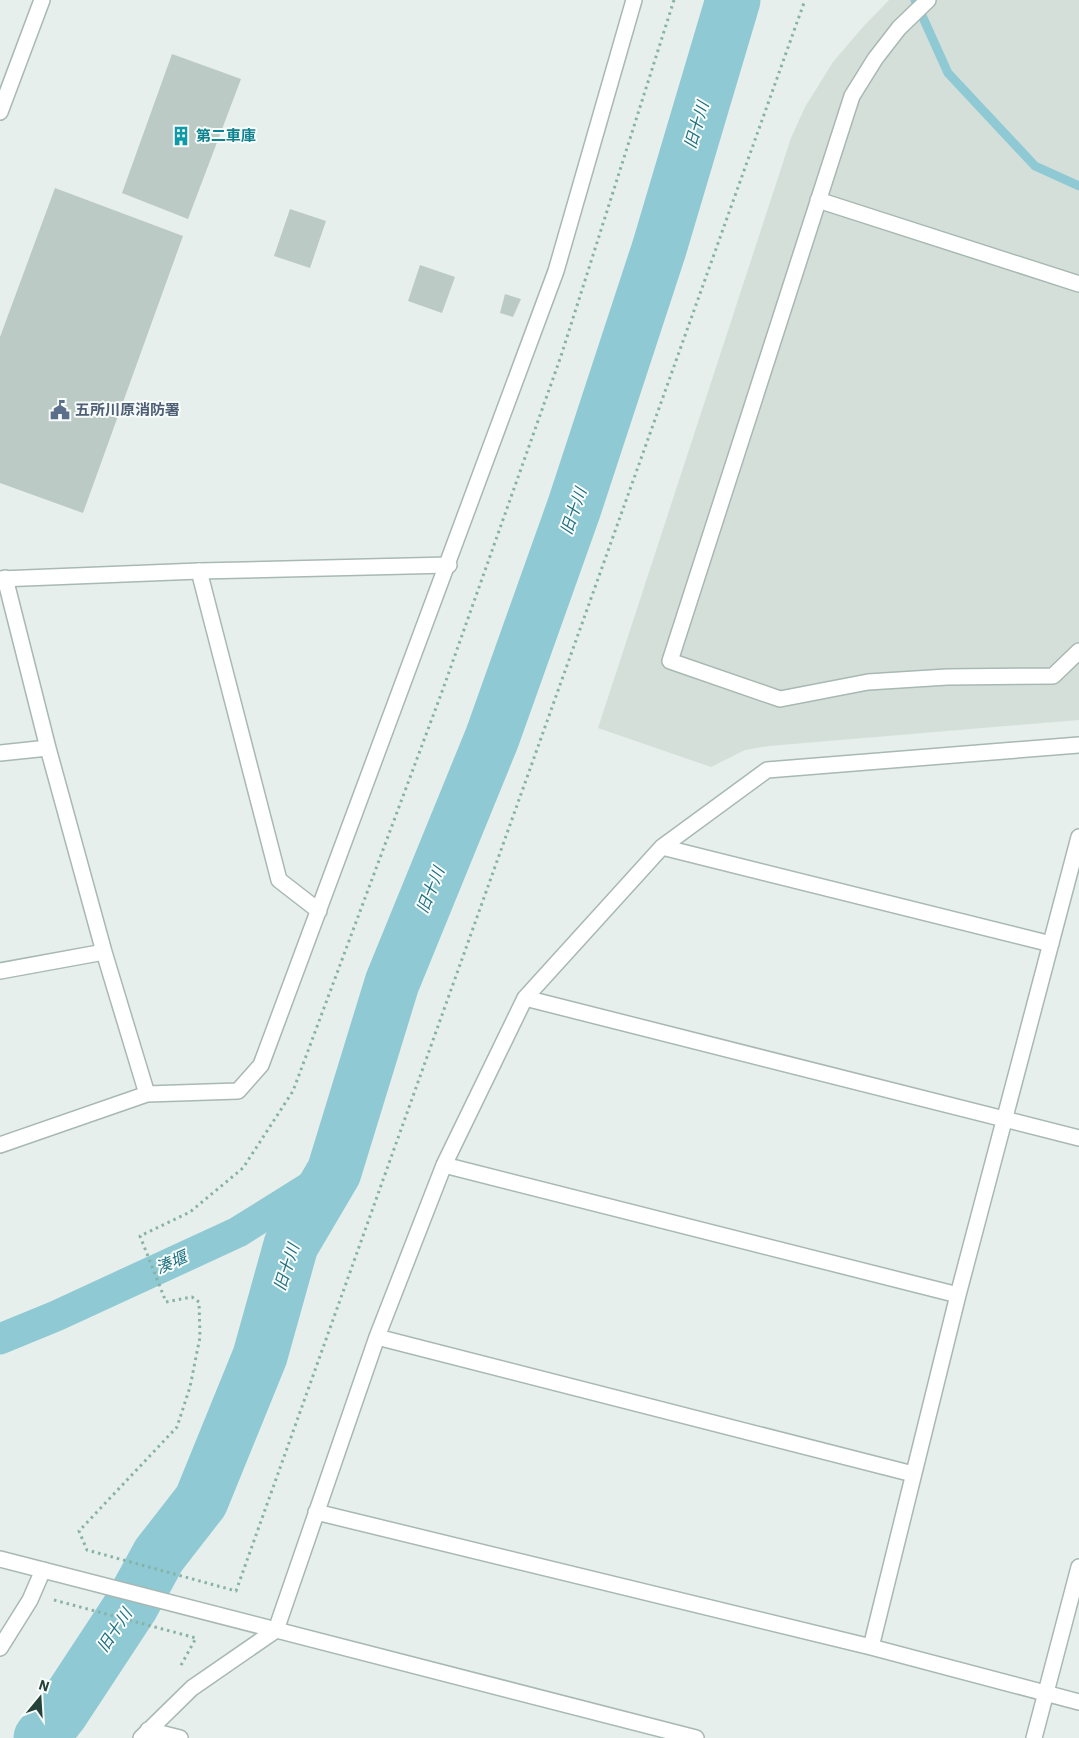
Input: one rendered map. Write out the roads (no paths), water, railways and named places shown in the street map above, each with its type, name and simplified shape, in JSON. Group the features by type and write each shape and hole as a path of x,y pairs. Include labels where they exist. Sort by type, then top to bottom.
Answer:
{"street":[{"path":"0,112 42,0"},
{"path":"0,1145 147,1094 238,1091 261,1065 556,271 634,0"},
{"path":"928,0 904,24 875,59 852,96 670,661 780,699 868,682 947,677 1053,676 1079,652"},
{"path":"818,200 1079,284"},
{"path":"147,1094 104,952 3,578 448,564"},
{"path":"199,571 279,880 319,911"},
{"path":"145,1734 192,1688 276,1630 377,1337 444,1165 525,998 662,847 767,770 1079,745"},
{"path":"0,753 48,748"},
{"path":"871,1647 958,1295 1079,837"},
{"path":"662,847 1051,944"},
{"path":"0,971 104,952"},
{"path":"525,998 1079,1138"},
{"path":"444,1165 958,1295"},
{"path":"377,1337 913,1474"},
{"path":"316,1512 871,1647 1079,1702"},
{"path":"0,1559 696,1738"},
{"path":"1034,1738 1079,1566"},
{"path":"0,1648 30,1600 43,1570"},
{"path":"145,1734 180,1738"}],"waterway":[{"name":"旧十川","path":"41,1738 62,1711 131,1606 159,1555 201,1501 260,1356 291,1245 334,1172 392,983 492,738 574,508 659,249 733,0"},
{"path":"915,0 948,73 1035,166 1079,186"},
{"name":"湊堰","path":"0,1339 56,1316 238,1232 334,1172"}],"place":[{"name":"第二車庫","path":"181,136"},
{"name":"五所川原消防署","path":"60,410"}]}
